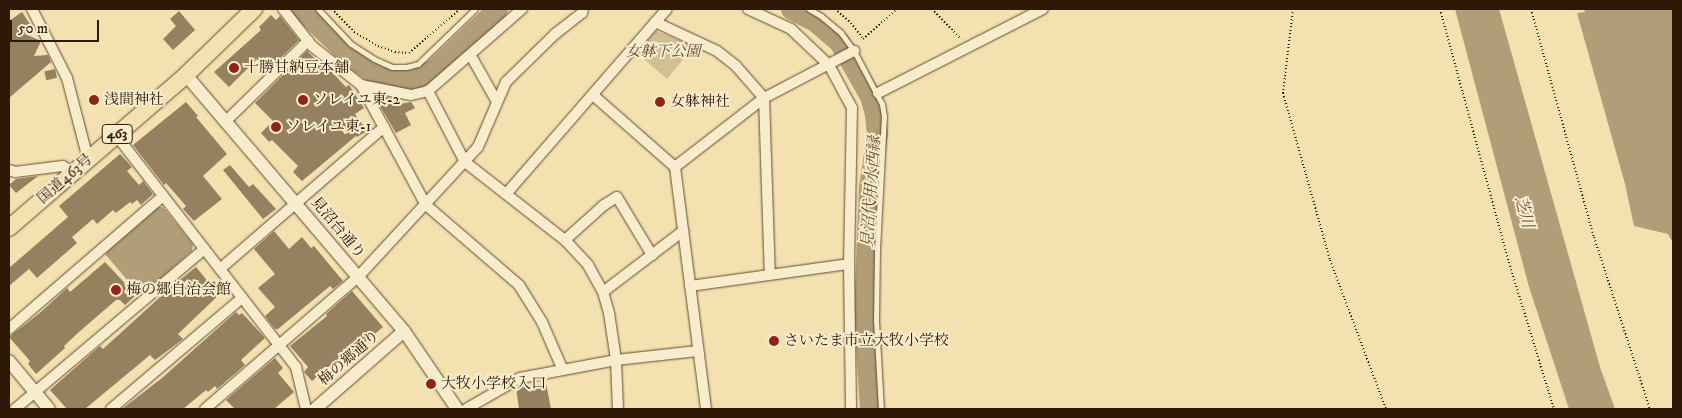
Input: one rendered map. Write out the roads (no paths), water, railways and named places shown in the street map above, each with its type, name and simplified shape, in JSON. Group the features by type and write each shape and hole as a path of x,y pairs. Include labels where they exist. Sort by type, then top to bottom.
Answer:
{"highway":[{"name":"国道463号","path":"9,228 186,74 254,9"}],"street":[{"path":"32,9 68,78 79,131 88,159"},
{"path":"283,9 308,41 361,85 426,205 519,285 542,322 563,370"},
{"path":"361,85 400,94 428,91 522,9"},
{"path":"205,409 358,277 478,147 506,82 555,34 582,13 583,9"},
{"path":"506,194 667,9"},
{"path":"748,9 791,29 829,65 852,108 849,264 852,409"},
{"path":"878,93 1043,9"},
{"path":"655,22 717,51 736,66 764,98 770,275"},
{"path":"226,121 308,41"},
{"path":"675,167 764,98 854,51"},
{"path":"470,56 497,102"},
{"name":"見沼台通り","path":"186,74 404,331 457,409"},
{"path":"428,91 465,162 565,240 588,265 603,292 609,313 616,360 618,409"},
{"path":"593,95 675,167 706,409"},
{"path":"220,269 384,127"},
{"path":"116,135 296,367 306,409"},
{"path":"9,170 16,172 63,166 72,173"},
{"path":"9,329 163,196"},
{"path":"565,240 604,205 617,198 652,255"},
{"path":"603,292 683,231"},
{"path":"15,409 204,249"},
{"path":"690,286 849,264"},
{"path":"111,409 242,298"},
{"name":"梅の郷通り","path":"315,409 404,331"},
{"path":"466,409 520,378 616,360 698,351"},
{"path":"9,361 49,409"}],"lane":[{"path":"318,9 351,44 374,60 392,67 406,67 418,64 475,9"},
{"path":"809,9 821,16 840,33 854,51 878,93 884,116 877,252 876,320 881,409"}],"water":[{"name":"芝川","path":"1455,9 1499,9 1600,367 1615,409 1569,409 1529,287"},
{"path":"1584,9 1673,9 1673,243 1668,234 1634,226 1625,184 1577,13 1585,12"},
{"path":"158,207 163,207 193,244 192,251 141,296 105,254"}],"waterway":[{"name":"見沼代用水西縁","path":"301,9 348,54 377,75 394,80 412,80 434,69 497,9"},
{"name":"見沼代用水西縁","path":"791,9 815,21 840,43 870,96 875,114 877,133 869,188 864,313 870,409"}],"place":[{"name":"十勝甘納豆本舗","path":"234,68"},
{"name":"浅間神社","path":"94,100"},
{"name":"ソレイユ東-2","path":"303,100"},
{"name":"女躰神社","path":"660,102"},
{"name":"ソレイユ東-1","path":"276,127"},
{"name":"梅の郷自治会館","path":"116,290"},
{"name":"さいたま市立大牧小学校","path":"774,341"},
{"name":"大牧小学校入口","path":"431,384"}],"park label":[{"name":"女躰下公園","path":"663,52"}]}
